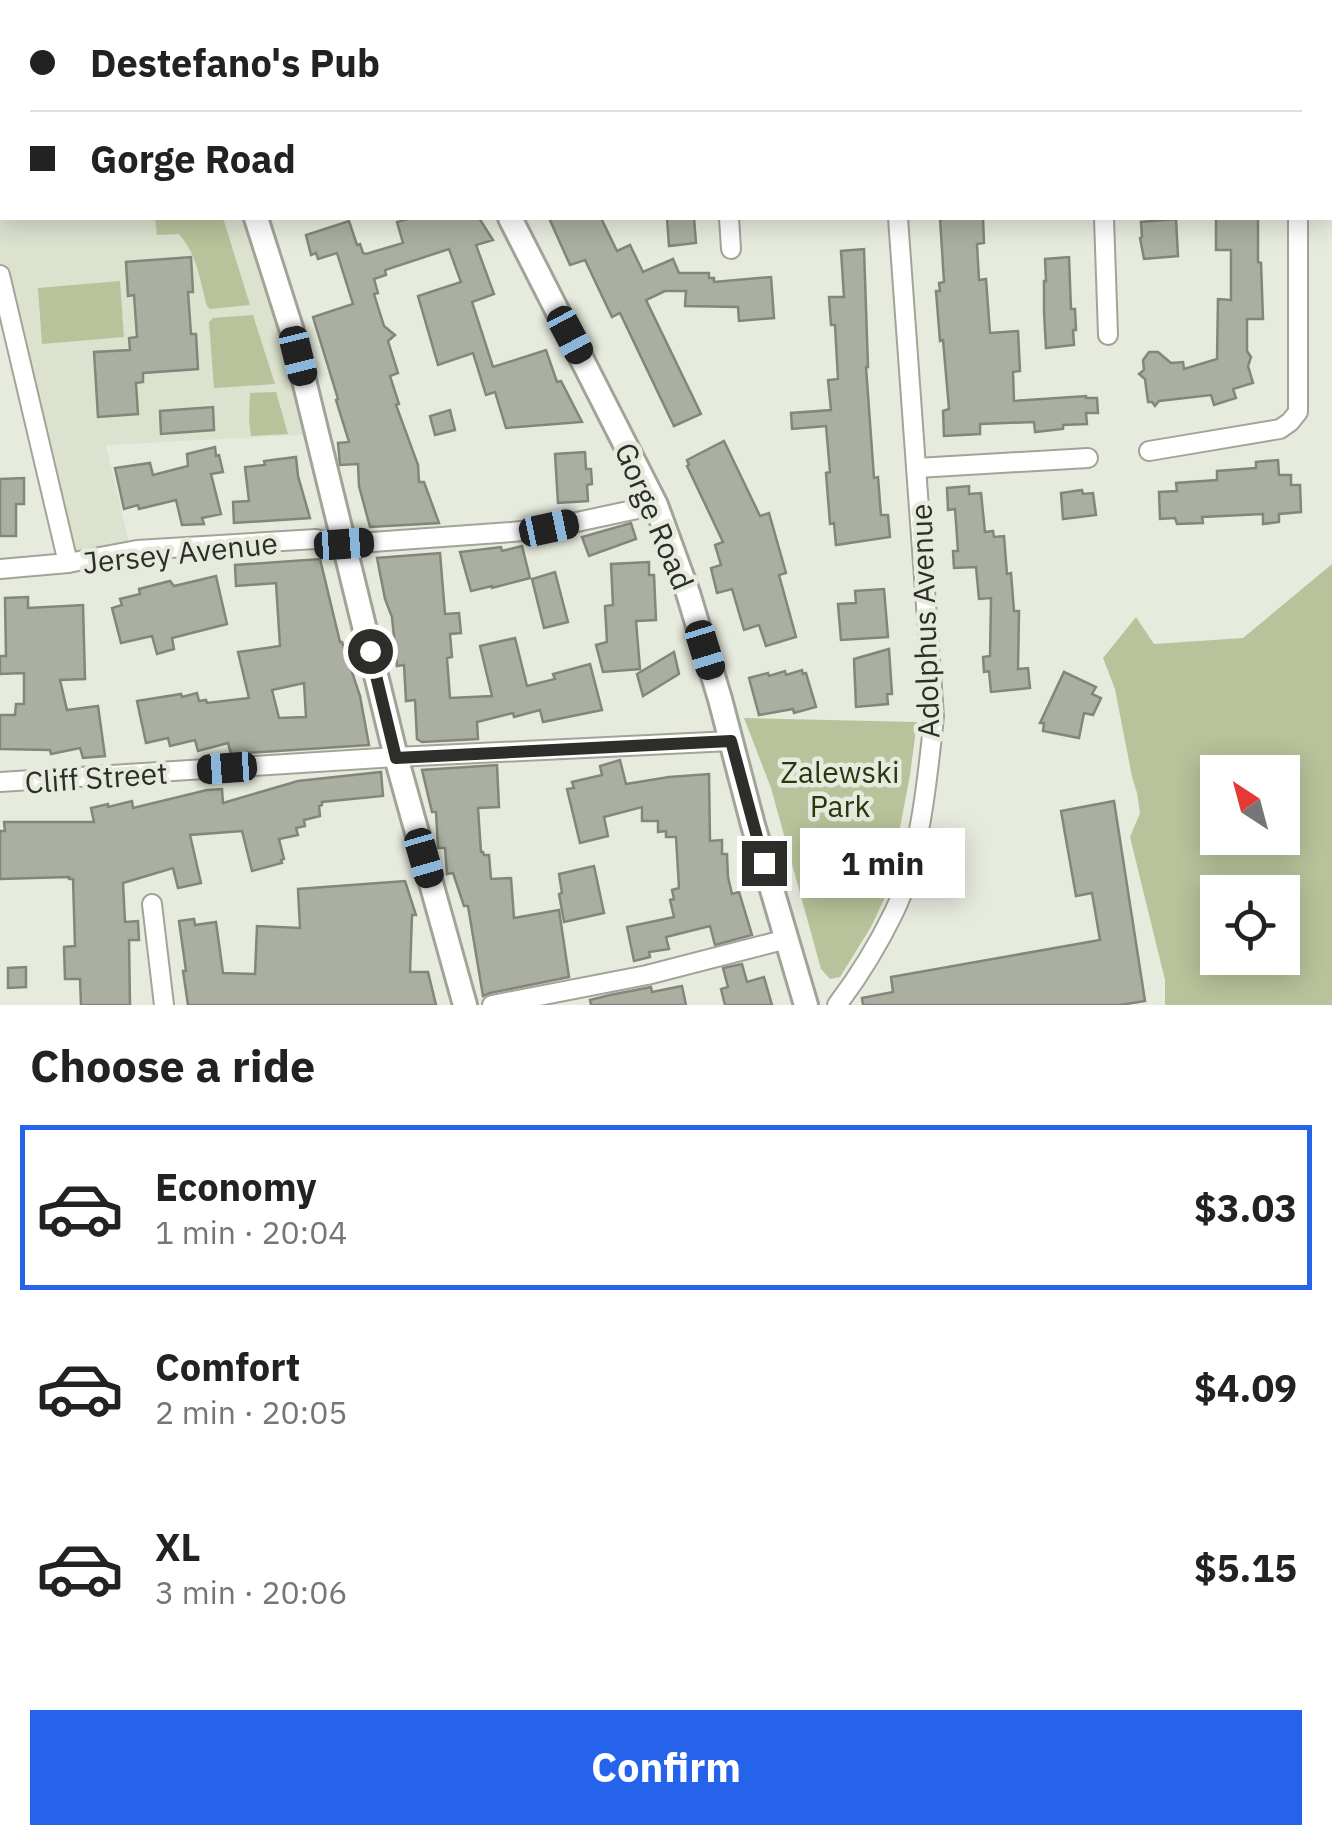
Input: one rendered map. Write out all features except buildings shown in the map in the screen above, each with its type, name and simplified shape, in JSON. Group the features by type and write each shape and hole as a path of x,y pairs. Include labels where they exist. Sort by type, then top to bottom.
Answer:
{"main road":[{"path":"257,220 292,331 396,758 465,1005"},
{"name":"Gorge Road","path":"511,220 656,505 688,593 806,1005"}],"street":[{"path":"729,220 730,249"},
{"name":"Adolphus Avenue","path":"837,1005 895,910 915,840 934,716 898,220"},
{"path":"1104,220 1108,335"},
{"path":"1150,451 1280,429 1298,412 1298,220"},
{"path":"0,275 9,358 68,562"},
{"path":"917,468 1088,458"},
{"name":"Jersey Avenue","path":"0,569 156,549 316,539 344,544 549,528 656,505"},
{"name":"Cliff Street","path":"0,782 731,741"},
{"path":"152,904 164,1005"},
{"path":"492,1005 647,976 786,939"}],"shaded area":[{"path":"0,220 257,220 317,434 106,445 131,551 68,563 0,275"}],"green space":[{"path":"155,220 224,220 250,305 210,309 185,242 179,234 157,235"},
{"path":"120,281 124,337 42,344 38,288"},
{"path":"253,315 275,384 214,388 209,322 213,318"},
{"path":"276,392 288,434 251,436 250,393"},
{"path":"1332,564 1332,1005 1165,1005 1165,980 1130,837 1140,813 1137,793 1115,689 1103,658 1136,617 1154,644 1243,638"},
{"name":"Zalewski Park","path":"744,718 917,722 888,891 840,977 830,979 821,969 771,788"}],"route":[{"path":"370,651 396,758 731,741 764,863"}]}
